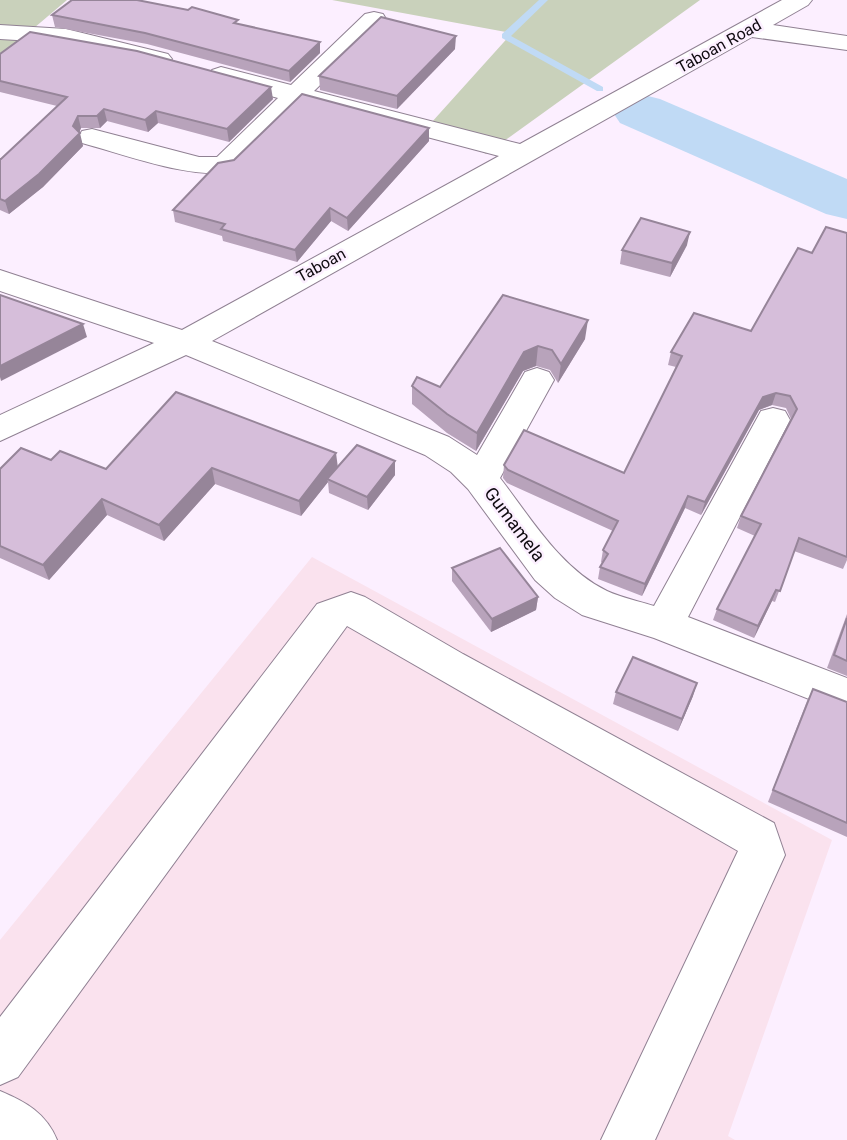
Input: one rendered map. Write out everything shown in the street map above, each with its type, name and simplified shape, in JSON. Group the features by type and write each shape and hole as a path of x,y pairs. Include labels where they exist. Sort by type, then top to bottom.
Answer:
{"street":[{"name":"Taboan Road","path":"638,90 800,0"},
{"path":"92,137 198,165 219,166 228,163 374,19"},
{"path":"750,29 847,43"},
{"path":"0,32 40,33 87,40 521,153"},
{"name":"Taboan","path":"0,429 185,342 638,90"},
{"name":"Gumamela","path":"0,280 185,342 438,446 464,463 481,480 549,569 569,587 596,604 664,625 847,696"},
{"path":"481,480 537,380"},
{"path":"664,625 773,420"},
{"path":"0,1059 331,615 352,608 449,666 758,838 762,855 628,1140"},
{"path":"0,1117 30,1140"}],"shaded area":[{"path":"312,557 832,840 728,1136 735,1140 0,1140 0,940"}],"green space":[{"path":"0,0 67,0 34,28 0,76"},
{"path":"332,0 700,0 486,154 431,123 512,33"}],"building":[{"path":"72,0 137,0 188,10 192,7 238,20 234,23 320,42 289,71 145,33 52,15"},
{"path":"381,17 456,36 397,96 319,76"},
{"path":"30,32 137,51 271,87 227,129 156,111 145,120 104,109 97,116 78,116 73,126 80,133 39,174 5,201 0,199 0,159 67,97 0,81 0,54"},
{"path":"302,94 429,128 347,218 330,208 295,250 221,229 225,224 173,210 218,163 234,160"},
{"path":"641,218 690,232 672,263 622,250"},
{"path":"826,227 847,233 847,557 799,538 780,591 776,590 758,626 717,609 761,524 741,516 797,409 790,396 776,393 763,397 705,502 688,496 645,584 600,567 608,554 603,550 618,521 508,470 504,465 524,430 624,473 682,356 671,352 694,313 751,331 798,248 812,253"},
{"path":"0,295 83,324 0,366"},
{"path":"503,295 588,320 561,364 552,350 538,346 524,352 477,433 447,414 412,386 417,377 440,387"},
{"path":"176,392 336,453 299,501 212,468 159,525 102,499 43,565 0,546 0,469 21,448 51,460 60,451 106,469"},
{"path":"357,445 395,461 367,497 327,479"},
{"path":"500,548 538,597 492,619 452,568"},
{"path":"847,618 847,661 834,655"},
{"path":"633,657 697,683 682,719 616,692"},
{"path":"813,689 847,702 847,823 773,790"}],"waterway":[{"path":"544,0 505,36 600,89"},
{"path":"640,111 847,201"}]}
